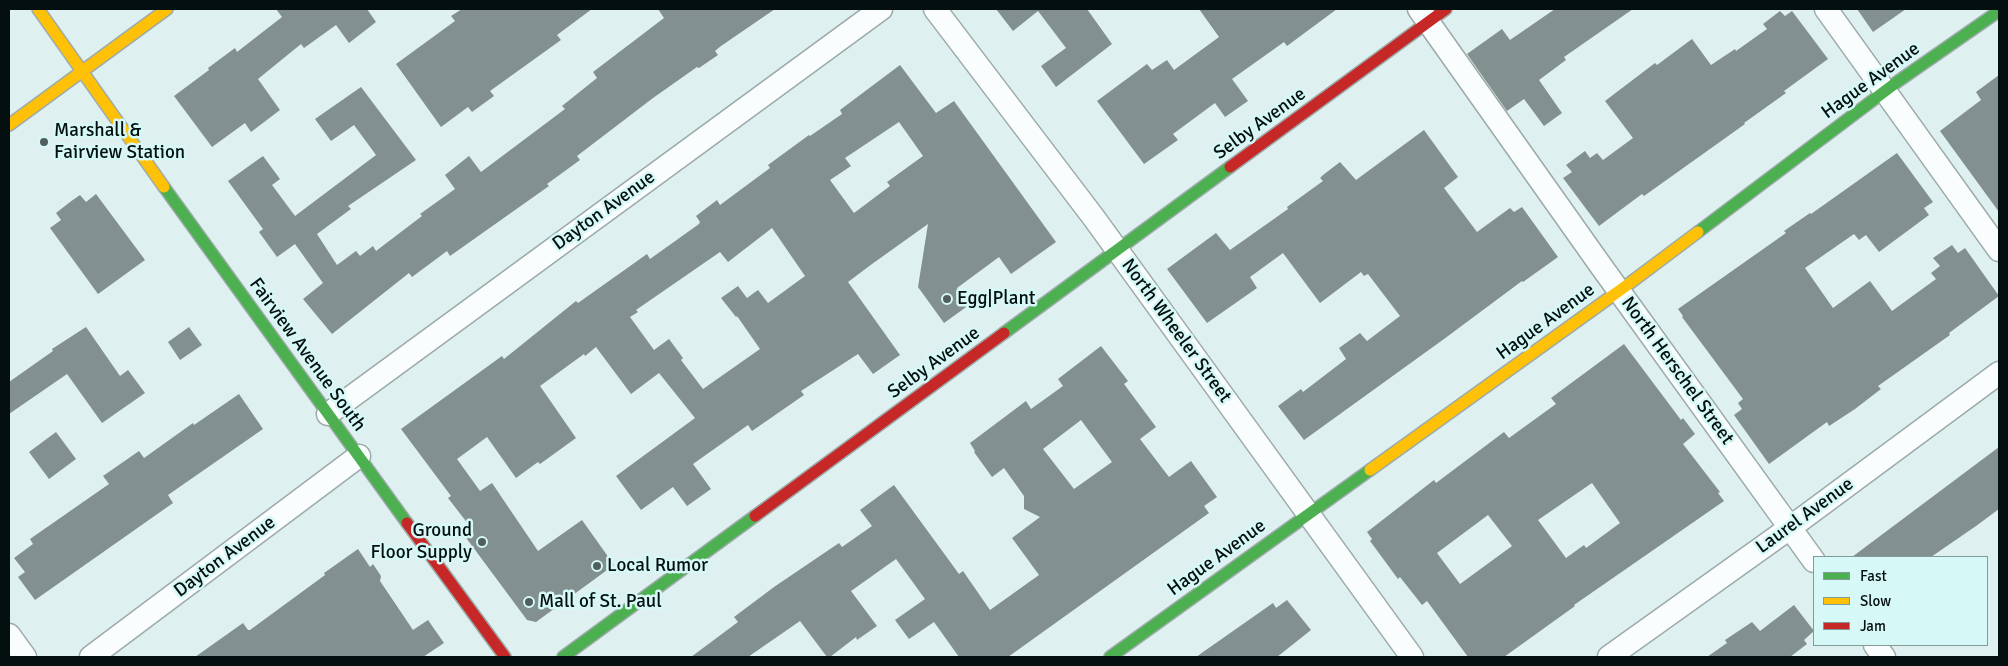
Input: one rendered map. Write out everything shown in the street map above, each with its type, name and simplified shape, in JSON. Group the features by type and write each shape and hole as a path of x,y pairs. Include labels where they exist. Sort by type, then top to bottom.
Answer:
{"street":[{"name":"Fairview Avenue South","path":"38,9 328,414 505,657"},
{"path":"9,125 168,9"},
{"name":"Dayton Avenue","path":"328,414 881,9"},
{"name":"North Wheeler Street","path":"935,9 1118,250 1412,657"},
{"name":"Selby Avenue","path":"563,657 1118,250 1424,15 1446,9"},
{"path":"1826,9 1999,250"},
{"name":"Hague Avenue","path":"1110,657 1618,290 1885,91 1999,11"},
{"name":"North Herschel Street","path":"1424,15 1618,290 1813,560"},
{"name":"Laurel Avenue","path":"1609,657 1999,373"},
{"name":"Dayton Avenue","path":"91,657 359,456"},
{"path":"9,635 25,657"},
{"path":"1876,646 1884,657"}],"building":[{"path":"276,9 367,9 376,22 349,43 336,25 304,48 301,44 258,79 280,110 251,132 245,123 212,147 174,96 235,48 237,52 282,17"},
{"path":"462,9 592,9 557,35 561,40 490,91 494,96 472,112 468,107 441,127 396,64 455,21 451,16"},
{"path":"658,9 775,9 721,46 715,51 718,55 699,68 697,67 653,98 577,156 580,160 547,184 549,186 450,256 447,251 412,277 409,273 332,334 303,299 323,283 295,244 277,257 259,232 263,229 228,181 263,156 280,179 272,185 295,216 376,155 354,125 331,141 315,119 361,87 416,160 348,206 351,209 317,234 337,265 356,251 360,256 373,246 376,251 422,216 420,214 455,189 445,175 469,156 481,172 565,109 562,106 597,78 593,72 664,18"},
{"path":"996,9 1087,9 1112,44 1056,87 1041,66 1066,48 1038,11 1013,31"},
{"path":"1199,9 1337,9 1287,46 1284,42 1232,79 1248,101 1225,117 1215,103 1173,134 1178,140 1144,164 1097,101 1147,64 1152,70 1167,60 1174,70 1219,37"},
{"path":"1555,9 1633,9 1564,57 1566,60 1539,80 1562,113 1544,126 1524,99 1507,111 1467,54 1502,29 1510,40"},
{"path":"1857,9 1906,9 1873,32"},
{"path":"1780,11 1785,16 1792,11 1828,59 1784,91 1786,93 1745,124 1644,196 1642,194 1599,226 1563,178 1572,172 1566,165 1585,151 1590,158 1597,153 1603,160 1633,138 1605,101 1655,63 1657,65 1692,39 1711,65 1735,49 1736,51 1767,29 1763,24"},
{"path":"900,65 936,113 954,101 1056,242 1011,274 999,257 957,288 969,305 944,323 918,287 928,224 872,264 848,282 900,355 873,374 858,354 801,391 804,395 752,431 748,425 693,464 711,489 687,506 673,487 641,510 616,476 695,418 659,373 631,394 596,347 585,356 584,354 540,386 576,438 540,464 538,462 516,478 487,437 457,459 480,491 492,483 538,551 582,520 614,565 536,622 527,620 464,535 472,529 448,498 451,496 401,429 502,356 504,359 576,301 578,303 647,254 650,259 699,224 700,222 696,216 717,200 720,205 770,168 768,165 842,114 840,110","holes":["899,122 923,156 887,182 890,186 854,213 830,180 851,166 845,158","772,228 805,276 768,303 758,290 747,298 738,286 721,298 737,316 760,349 703,389 681,360 683,358 669,339 654,350 630,317 638,312 636,310 720,252 728,262"]},
{"path":"1999,75 1999,212 1940,131 1981,100 1976,92"},
{"path":"1424,130 1458,177 1444,188 1477,232 1510,208 1514,212 1522,207 1558,257 1522,281 1304,440 1278,406 1301,389 1303,392 1346,359 1339,348 1360,333 1367,341 1400,316 1368,274 1364,276 1361,272 1320,303 1283,253 1250,277 1257,288 1207,323 1167,269 1216,233 1230,250 1288,209 1287,207 1323,181 1320,178 1340,162 1356,180"},
{"path":"1897,153 1933,202 1924,208 1929,215 1879,252 1866,235 1859,240 1854,234 1805,268 1833,308 1870,281 1892,311 1936,279 1931,273 1940,266 1933,258 1952,245 1958,253 1965,248 1999,296 1949,333 1950,335 1878,386 1881,389 1855,409 1829,426 1827,422 1769,464 1734,415 1742,409 1738,403 1743,399 1678,309 1786,233 1784,231"},
{"path":"96,194 145,260 98,294 50,228 61,220 56,213 70,202 80,195 86,202"},
{"path":"86,327 120,376 128,370 145,393 102,423 67,374 9,414 9,382 53,351 52,349"},
{"path":"189,327 202,345 180,360 168,342"},
{"path":"1624,344 1681,420 1683,418 1695,434 1683,444 1720,492 1718,493 1724,501 1574,605 1504,657 1468,657 1427,601 1422,605 1400,577 1398,579 1370,541 1372,539 1367,532 1434,480 1436,483 1504,432 1509,438 1556,404 1551,398","holes":["1592,483 1620,523 1586,548 1584,545 1566,558 1538,520","1488,515 1512,546 1460,584 1437,553"]},
{"path":"1101,346 1128,381 1124,384 1156,427 1140,439 1169,477 1191,461 1217,497 1204,506 1209,513 1008,657 959,657 934,622 909,639 895,620 925,599 896,559 851,591 877,626 857,640 856,637 830,657 827,657 800,621 748,657 691,657 738,622 734,617 774,587 839,543 842,547 872,526 860,510 894,485 959,574 963,571 990,610 1039,575 1012,538 1040,517 1024,509 1024,496 1004,468 992,477 974,452 970,443 1026,401 1031,409 1063,386 1058,379","holes":["1081,420 1112,462 1074,489 1043,449"]},
{"path":"239,394 263,429 168,495 173,503 35,600 18,577 25,572 14,558 33,544 30,539 109,484 103,476 139,451 144,458 193,423 194,425"},
{"path":"56,432 76,459 49,479 29,452"},
{"path":"1999,447 1999,509 1932,556 1853,556"},
{"path":"358,549 370,567 373,564 381,576 380,581 413,630 428,620 444,643 423,657 195,657 243,623 250,630"},
{"path":"1287,600 1311,630 1277,657 1196,657 1273,603 1276,608"},
{"path":"1794,605 1813,630 1804,640 1807,644 1790,657 1707,657 1727,643 1725,640 1752,622 1760,631"}],"traffic: fast":[{"path":"1698,232 1897,82 1999,11"},
{"path":"1004,333 1230,167"},
{"path":"164,187 407,523"},
{"path":"1110,657 1370,470"},
{"path":"563,657 755,516"}],"traffic: slow":[{"path":"38,9 164,187"},
{"path":"9,125 167,9"},
{"path":"1370,470 1698,232"}],"traffic: jam":[{"path":"1230,167 1446,9"},
{"path":"755,516 1004,333"},
{"path":"407,523 505,657"}],"place":[{"name":"Marshall & Fairview Station","path":"44,142"},
{"name":"Egg|Plant","path":"947,299"},
{"name":"Ground Floor Supply","path":"482,542"},
{"name":"Local Rumor","path":"597,566"},
{"name":"Mall of St. Paul","path":"529,602"}]}
